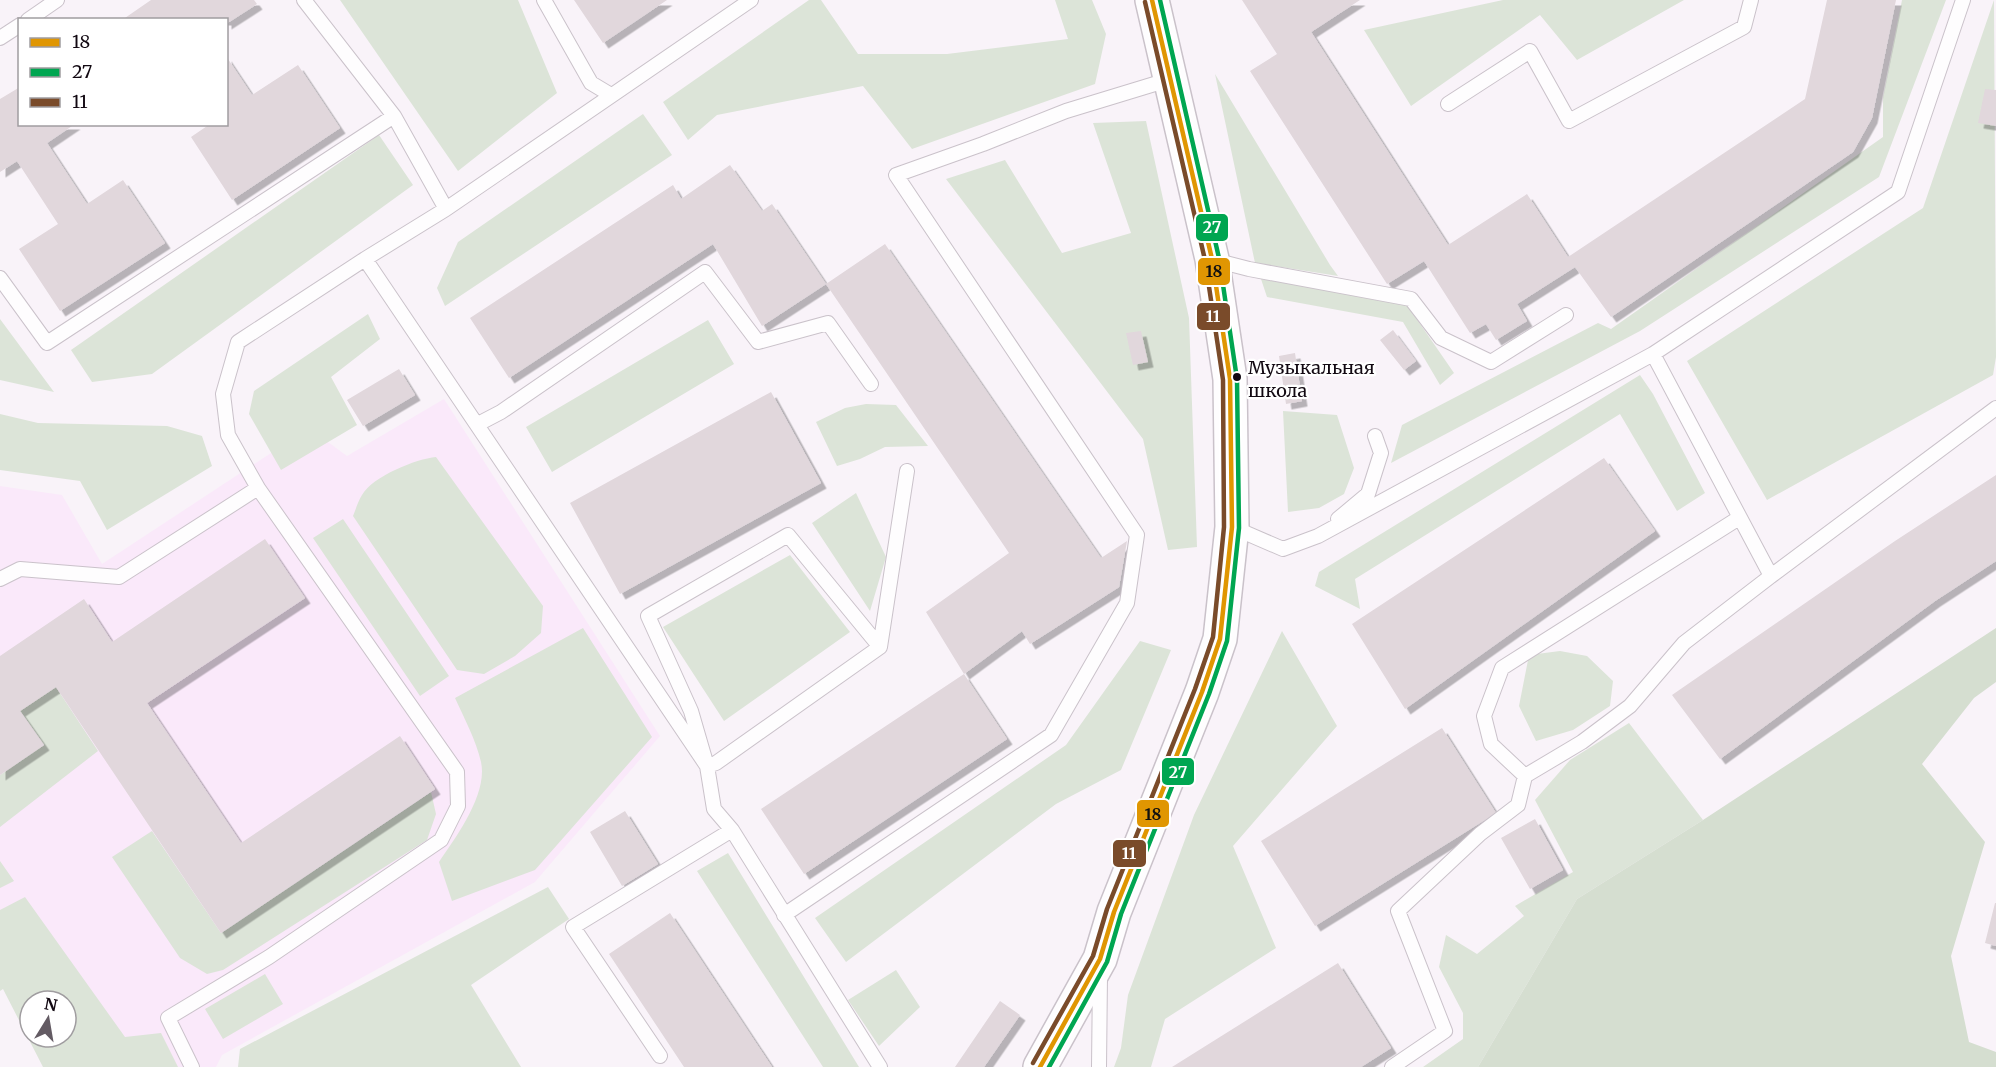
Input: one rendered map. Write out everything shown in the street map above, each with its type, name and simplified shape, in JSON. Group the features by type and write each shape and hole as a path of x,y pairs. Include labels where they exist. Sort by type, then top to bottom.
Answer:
{"street":[{"path":"1040,1067 1100,959 1114,912 1202,692 1220,639 1232,527 1230,379 1212,260 1152,0"}],"lane":[{"path":"30,18 57,0"},
{"path":"304,0 394,116 446,209"},
{"path":"544,0 591,83 611,95"},
{"path":"192,1067 168,1018 269,957 441,840 458,806 457,772 258,488 228,435 223,394 238,342 446,209 751,0"},
{"path":"1448,104 1530,51 1569,121 1744,27 1751,0"},
{"path":"1232,527 1283,549 1318,536 1653,354 1898,192 1963,0"},
{"path":"0,38 18,26"},
{"path":"784,915 1051,735 1127,603 1137,535 896,175 1066,111 1171,80"},
{"path":"0,278 46,343 394,116"},
{"path":"365,259 707,766"},
{"path":"1212,260 1411,299 1441,338 1491,362 1566,315"},
{"path":"478,424 501,412 705,272 758,342 828,323 871,384"},
{"path":"1653,354 1738,518 1771,576"},
{"path":"1392,1067 1445,1031 1398,911 1480,834 1518,805 1525,776 1582,742 1630,706 1684,643 1996,408"},
{"path":"1318,536 1368,494 1381,453 1375,436"},
{"path":"707,766 716,763 880,647 907,471"},
{"path":"0,579 20,569 119,577 258,488"},
{"path":"1525,776 1491,744 1484,716 1502,668 1738,518"},
{"path":"880,647 788,534 648,616 691,711 707,766 714,808 732,830 880,1067"},
{"path":"660,1056 573,927 732,830"},
{"path":"1099,1067 1100,959"}],"shaded area":[{"path":"340,0 518,0 557,93 458,171"},
{"path":"809,0 821,0 858,54 947,54 1068,39 1055,0 1092,0 1106,34 1095,84 912,149 863,86 717,115 688,140 663,102"},
{"path":"1503,0 1684,0 1577,60 1540,15 1411,106 1364,30"},
{"path":"1902,0 1946,0 1879,177 1640,331 1391,463 1402,425 1598,323 1611,329 1883,137 1883,98"},
{"path":"1994,0 1996,357 1993,375 1767,500 1687,361 1923,208"},
{"path":"1215,74 1330,265 1338,276 1255,263"},
{"path":"643,114 672,155 445,306 437,288 458,242"},
{"path":"1146,121 1189,318 1197,547 1168,550 1143,439 946,179 1005,160 1062,253 1131,233 1093,123"},
{"path":"379,135 413,185 152,374 92,382 71,350"},
{"path":"1261,279 1405,302 1454,373 1440,385 1403,322 1267,297"},
{"path":"368,314 380,339 331,377 357,425 281,470 249,414 254,391"},
{"path":"0,319 54,392 0,380"},
{"path":"708,320 734,364 552,472 526,427"},
{"path":"1640,375 1653,394 1705,493 1677,511 1620,414 1355,579 1360,609 1315,586 1319,572"},
{"path":"444,399 660,736 535,882 222,1055 216,1067 96,1067 78,1027 78,989 44,989 0,965 0,486 62,495 102,564 309,428 347,456"},
{"path":"866,404 896,405 928,446 885,447 860,459 837,466 816,422 845,408"},
{"path":"1283,411 1337,415 1354,468 1344,494 1319,508 1288,512"},
{"path":"0,414 38,423 167,426 202,436 212,466 107,530 80,481 0,470"},
{"path":"436,457 543,606 541,633 515,656 484,674 457,670 353,516 362,495 375,481 407,465"},
{"path":"856,493 886,557 870,611 812,523"},
{"path":"343,519 449,676 420,696 313,538"},
{"path":"790,555 850,632 724,721 663,627"},
{"path":"583,628 652,737 535,870 452,901 439,862 469,815 480,788 482,774 481,762 470,729 455,698"},
{"path":"1282,631 1337,726 1233,846 1276,948 1165,1019 1151,1067 1114,1067 1121,1048 1128,995 1194,815"},
{"path":"1140,641 1171,650 1121,770 1056,804 846,962 815,918 1066,745"},
{"path":"1560,651 1587,656 1613,681 1610,706 1573,730 1536,741 1519,706 1529,655"},
{"path":"56,687 98,751 0,827 0,775 44,745 20,711"},
{"path":"1629,723 1703,820 1577,899 1478,1067 1423,1067 1463,1039 1463,1013 1439,967 1446,935 1477,954 1524,916 1515,906 1573,872 1535,800 1570,760"},
{"path":"431,792 436,814 427,840 223,970 207,974 180,958 112,857 152,831 221,933"},
{"path":"728,853 859,1067 823,1067 697,871"},
{"path":"0,861 14,881 0,888"},
{"path":"548,887 569,919 471,985 521,1067 238,1067 240,1049"},
{"path":"25,897 125,1037 161,1033 178,1067 43,1067 34,1049 78,1049 78,989 18,989 18,1018 3,989 0,991 0,910"},
{"path":"896,970 920,1007 879,1046 848,1000"},
{"path":"265,974 283,1004 223,1039 205,1009"}],"green space":[{"path":"1996,628 1996,682 1974,698 1922,764 1985,842 1951,956 1969,1042 1996,1052 1996,1067 1478,1067 1577,899 1703,820"}],"building":[{"path":"151,0 254,0 257,4 228,23 228,18 125,18"},
{"path":"574,0 667,0 603,43"},
{"path":"1242,0 1360,0 1311,32 1448,245 1527,194 1568,257 1805,99 1827,0 1896,0 1872,118 1853,152 1611,317 1575,267 1517,304 1527,321 1496,340 1486,324 1470,333 1424,261 1387,284 1250,71 1277,54"},
{"path":"228,59 252,95 298,65 340,128 232,200 191,137 207,126 228,126"},
{"path":"18,88 18,126 72,126 47,143 87,204 123,180 165,243 60,311 19,249 58,224 17,161 0,172 0,99"},
{"path":"1985,89 1996,90 1996,126 1978,123"},
{"path":"730,165 762,211 772,204 826,284 762,326 713,244 509,378 470,318 673,185 681,199"},
{"path":"885,244 1101,558 1127,541 1119,587 1030,644 1022,631 964,674 926,612 1009,553 826,284"},
{"path":"1393,330 1416,361 1404,370 1380,340"},
{"path":"1141,331 1148,362 1133,365 1126,333"},
{"path":"1295,353 1302,401 1286,404 1279,356"},
{"path":"399,369 415,395 363,426 347,400"},
{"path":"771,392 821,483 620,594 570,503"},
{"path":"1604,458 1655,531 1405,709 1352,624"},
{"path":"1996,475 1996,561 1935,601 1720,759 1672,695 1895,541"},
{"path":"265,539 305,598 147,703 241,843 400,736 435,789 221,933 56,687 20,711 44,745 0,775 0,656 84,599 112,642"},
{"path":"964,674 1007,739 804,874 761,809"},
{"path":"1442,728 1496,813 1315,926 1261,841"},
{"path":"625,811 658,864 622,886 590,832"},
{"path":"1535,819 1563,870 1530,889 1501,838"},
{"path":"1996,903 1996,946 1985,943"},
{"path":"670,913 772,1067 684,1067 609,954"},
{"path":"1338,963 1391,1048 1361,1067 1172,1067"},
{"path":"1000,1001 1020,1015 984,1067 955,1067"}],"transit line":[{"name":"18","path":"1040,1067 1100,959 1114,912 1202,692 1220,639 1232,527 1230,379 1212,259 1152,0"},
{"name":"27","path":"1049,1067 1107,962 1121,914 1209,694 1227,641 1239,528 1237,379 1219,258 1160,0"},
{"name":"11","path":"1033,1063 1093,956 1107,909 1195,689 1213,637 1224,527 1223,380 1205,260 1145,2"}],"place":[{"name":"Музыкальная школа","path":"1237,377"}]}
